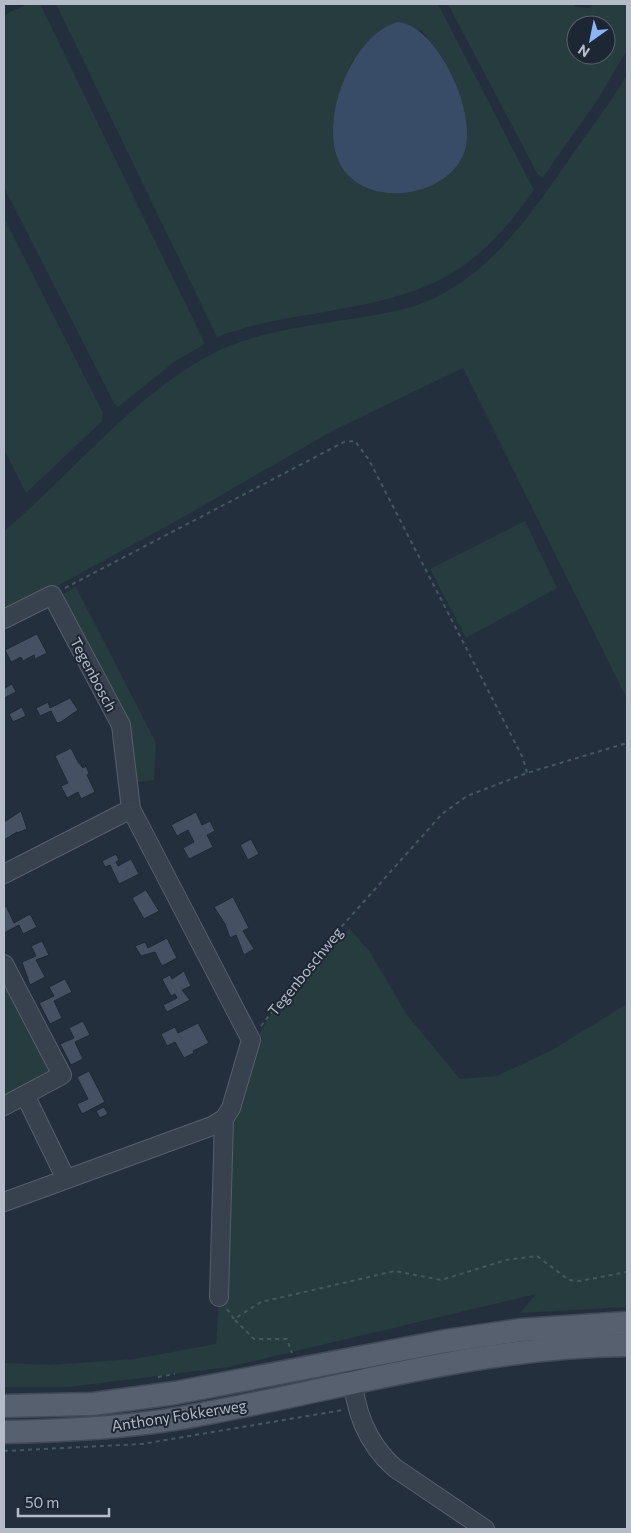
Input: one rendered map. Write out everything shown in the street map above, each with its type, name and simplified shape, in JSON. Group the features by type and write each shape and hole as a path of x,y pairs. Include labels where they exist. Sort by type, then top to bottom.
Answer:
{"main road":[{"name":"Anthony Fokkerweg","path":"4,1406 93,1404 175,1393 353,1359 521,1330 627,1323"},
{"name":"Anthony Fokkerweg","path":"4,1432 96,1428 180,1418 450,1363 526,1351 627,1345"}],"street":[{"path":"4,619 52,595"},
{"name":"Tegenbosch","path":"52,595 121,725 131,809 250,1040"},
{"path":"4,874 131,809"},
{"path":"4,964 62,1075 4,1106"},
{"path":"4,1202 212,1126 224,1119 231,1108 250,1040"},
{"path":"25,1095 66,1179"},
{"path":"219,1297 224,1119"},
{"path":"353,1359 358,1382 362,1421 369,1432 376,1451 394,1468 485,1529"}],"path":[{"path":"52,595 344,442 355,442 369,460 528,773"},
{"name":"Tegenboschweg","path":"250,1040 319,952 442,814 467,796 528,773 627,743"},
{"path":"234,1319 261,1302 395,1271 441,1280 506,1260 536,1256 569,1280 580,1281 627,1272"},
{"path":"219,1297 234,1319 254,1339 287,1339 294,1358"}],"green space":[{"path":"27,4 40,4 205,344 174,362 118,407 114,403 4,187 4,15"},
{"path":"56,4 438,4 534,190 510,222 487,246 464,266 439,280 384,300 265,323 217,337","holes":["421,30 442,56 455,81 343,169 337,156 334,142 335,114 342,86 353,60"]},
{"path":"448,4 574,4 574,7 590,8 594,4 627,4 627,50 598,99 543,177 538,175"},
{"path":"627,75 627,699 463,368 332,431 187,515 4,615 4,531 131,412 186,369 236,343 306,326 400,310 429,300 456,286 480,268 521,224 602,113"},
{"path":"4,218 103,413 102,421 26,493 4,449"},
{"path":"525,521 557,588 466,638 430,569"},
{"path":"76,587 156,743 154,780 132,783 125,722 59,596"},
{"path":"349,928 370,952 407,1015 460,1079 497,1076 552,1050 627,1004 627,1307 520,1313 536,1294 229,1367 69,1387 4,1387 4,1363 49,1365 134,1359 216,1344 231,1122 258,1036 270,1016"},
{"path":"4,982 49,1072 48,1077 4,1099"}],"water":[{"path":"398,22 413,27 428,39 441,56 452,75 461,97 466,118 467,137 464,153 456,167 443,179 428,187 411,192 394,193 377,191 361,185 348,175 338,158 333,137 335,113 341,89 351,66 364,46 380,30"}],"building":[{"path":"37,634 47,653 35,659 34,655 23,661 21,657 11,662 5,650"},
{"path":"12,684 16,692 4,698 4,685 5,688"},
{"path":"70,698 78,710 61,722 57,723 51,711 40,716 36,708 48,702 50,708"},
{"path":"22,707 26,716 13,722 9,714"},
{"path":"71,748 83,768 86,766 89,773 87,775 95,792 81,799 78,792 67,798 61,786 68,783 55,756"},
{"path":"21,811 27,829 17,832 4,840 4,822"},
{"path":"196,812 202,825 210,821 215,831 207,835 213,847 189,859 183,848 194,842 188,830 177,836 171,825"},
{"path":"251,839 259,854 248,860 240,845"},
{"path":"116,854 119,860 116,862 118,866 131,859 139,874 119,884 110,865 105,867 102,861"},
{"path":"146,890 159,911 144,919 132,898"},
{"path":"233,897 249,928 243,931 254,949 244,955 236,935 230,938 225,924 214,907"},
{"path":"6,906 14,923 30,914 37,927 23,934 19,925 4,933 4,907"},
{"path":"167,938 177,958 162,966 155,952 141,956 135,946 145,942 148,948"},
{"path":"42,941 49,955 36,960 45,977 30,985 22,962 36,956 31,946"},
{"path":"184,971 191,986 182,990 190,1000 167,1012 163,1005 177,998 175,994 171,996 162,979 170,975 172,979"},
{"path":"65,979 72,992 54,1001 62,1018 50,1024 39,1003 54,996 49,987"},
{"path":"83,1021 90,1035 75,1042 83,1059 71,1065 60,1044 74,1038 69,1028"},
{"path":"198,1023 209,1043 184,1058 175,1042 167,1046 161,1034 175,1027 178,1033"},
{"path":"89,1071 105,1102 82,1114 77,1104 88,1099 77,1077"},
{"path":"104,1107 108,1114 100,1118 96,1111"}]}
